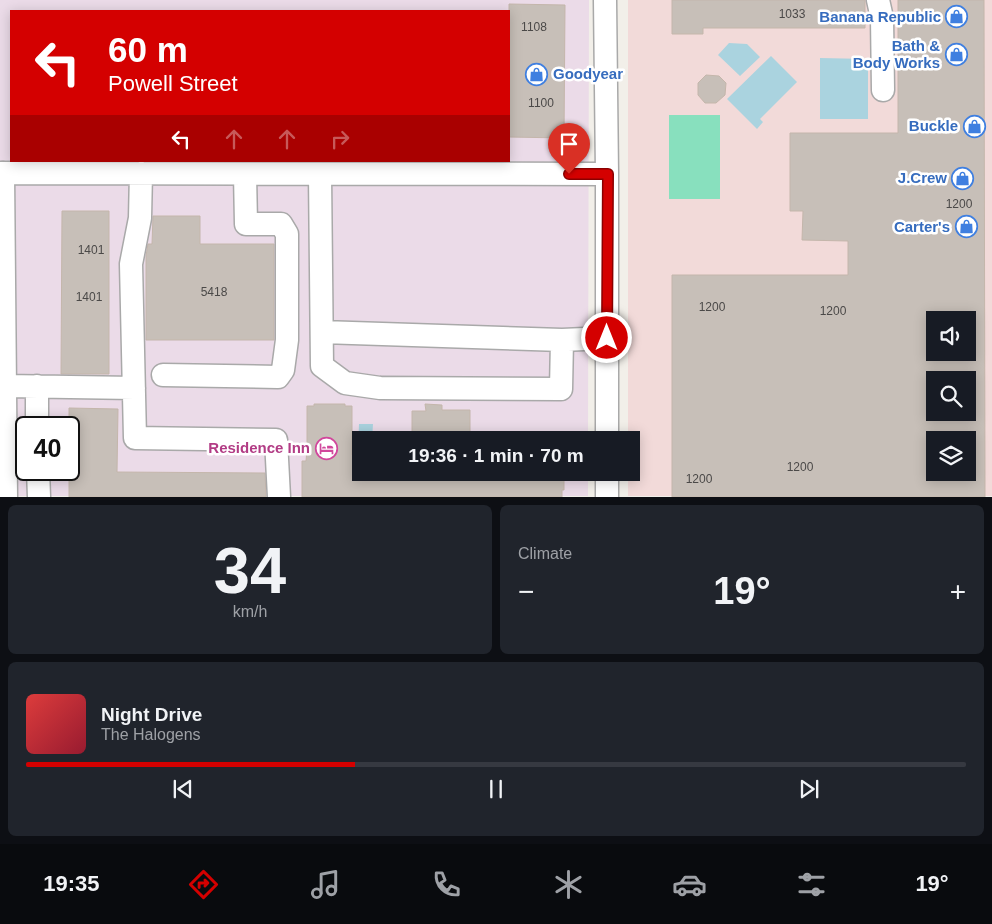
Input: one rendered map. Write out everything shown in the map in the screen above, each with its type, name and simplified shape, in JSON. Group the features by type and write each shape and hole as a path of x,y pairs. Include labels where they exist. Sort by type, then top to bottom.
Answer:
{"street":[{"path":"606,0 608,174 607,431"},
{"path":"878,0 882,18 883,90"},
{"path":"6,496 6,386 1,173 608,174"},
{"path":"141,174 140,218 131,264 135,438 276,440 279,496"},
{"path":"162,375 278,377 282,370 287,340 287,234 281,224 246,224 246,174"},
{"path":"320,174 322,366 345,383 380,388 561,390 562,340"},
{"path":"322,332 562,340 607,338"},
{"path":"6,386 134,388"},
{"path":"37,386 38,416"},
{"path":"38,481 38,496"},
{"path":"607,481 607,496"}],"shaded area":[{"path":"0,0 589,0 588,431 352,431 352,481 588,481 588,496 0,496"},
{"path":"628,0 992,0 992,496 628,496 628,481 640,481 640,431 628,431"}],"green space":[{"path":"669,115 720,115 720,199 669,199"}],"water":[{"path":"729,43 747,44 760,57 740,76 718,55"},
{"path":"771,56 797,82 760,119 763,122 757,129 727,99"},
{"path":"820,58 868,59 868,119 820,119"},
{"path":"359,424 373,424 373,431 359,431"}],"building":[{"path":"672,0 865,0 865,28 703,28 703,34 672,34"},
{"path":"898,0 984,0 985,497 672,497 672,275 848,275 848,241 802,240 803,211 790,211 790,133 898,133"},
{"name":"Goodyear","path":"509,4 565,5 564,138 510,137"},
{"path":"706,75 719,76 726,83 725,95 716,103 705,103 698,95 698,83"},
{"path":"62,211 109,211 109,374 61,374"},
{"path":"153,216 200,216 200,244 274,244 274,340 146,340 146,256 148,244 152,244"},
{"name":"Residence Inn","path":"314,404 345,404 345,406 352,406 352,481 564,481 562,497 302,497 302,461 306,461 307,450 307,406 314,406"},
{"path":"425,404 442,405 442,410 470,410 470,431 412,431 412,411 426,411"},
{"path":"69,408 118,409 117,472 265,473 266,497 69,497 69,481 80,481 80,416 69,416"}],"place":[{"name":"Banana Republic","path":"957,17"},
{"name":"Bath & Body Works","path":"956,55"},
{"name":"Goodyear","path":"537,74"},
{"name":"Buckle","path":"974,126"},
{"name":"J.Crew","path":"963,178"},
{"name":"Carter's","path":"966,227"},
{"name":"Residence Inn","path":"326,448"}],"route":[{"path":"569,174 608,174 607,338"}]}
